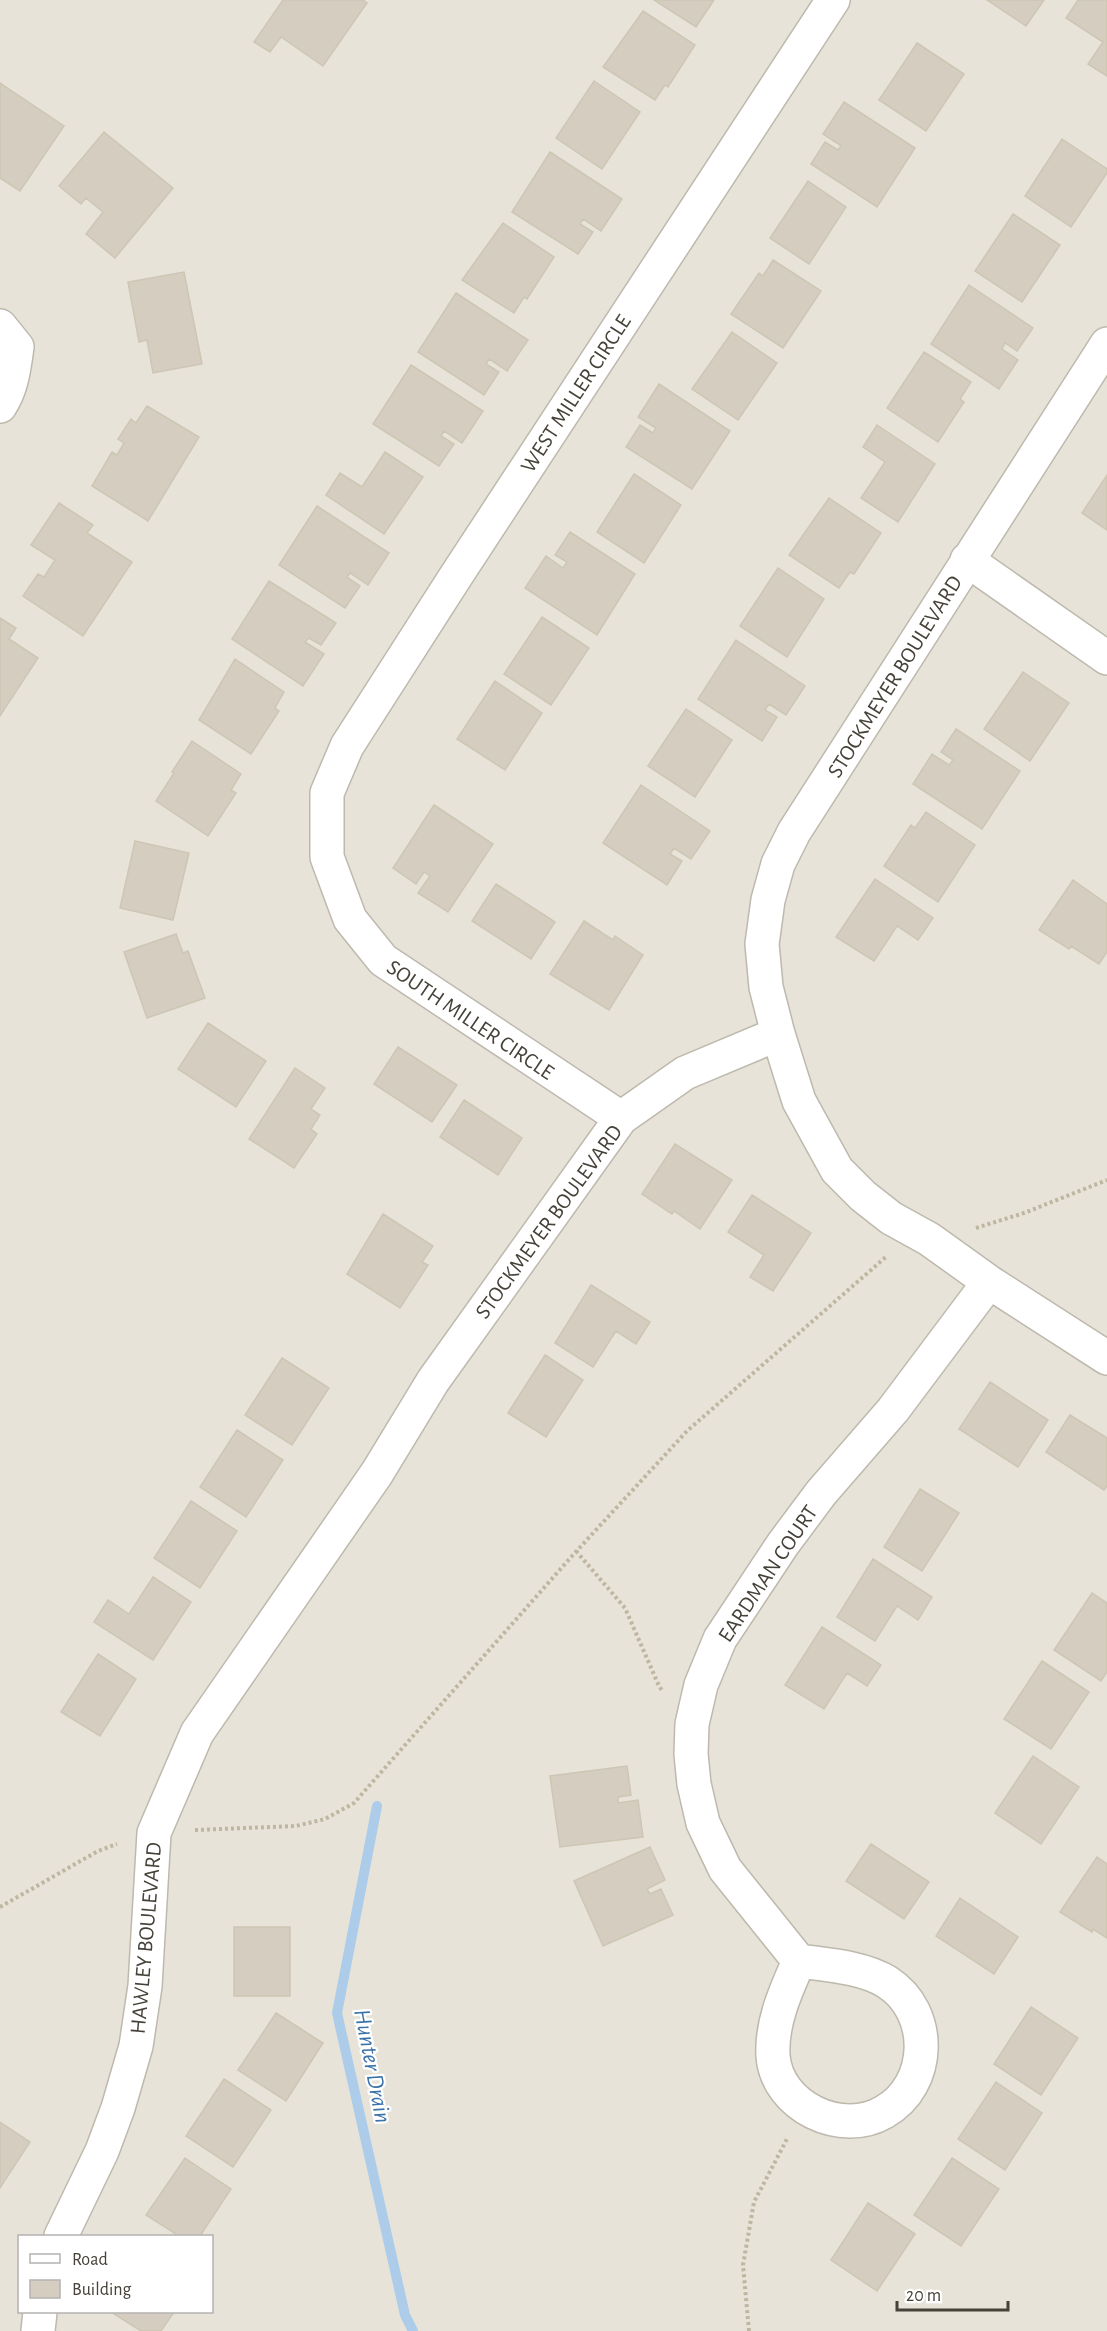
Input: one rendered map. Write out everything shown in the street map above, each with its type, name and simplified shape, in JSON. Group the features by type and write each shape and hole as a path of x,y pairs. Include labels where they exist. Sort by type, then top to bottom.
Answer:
{"street":[{"name":"WEST MILLER CIRCLE","path":"327,793 347,746 833,0"},
{"path":"0,326 17,347 13,377 3,401"},
{"name":"STOCKMEYER BOULEVARD","path":"1107,344 795,832 778,864 768,900 762,944 766,987 799,1101 837,1170 862,1196 891,1218 929,1239 989,1282 1107,1358"},
{"path":"967,560 1107,658"},
{"name":"SOUTH MILLER CIRCLE","path":"327,793 327,857 350,919 383,960 433,996 621,1118"},
{"name":"STOCKMEYER BOULEVARD","path":"376,1473 447,1362 621,1118 685,1073 778,1034"},
{"name":"EARDMAN COURT","path":"799,1960 724,1869 703,1823 694,1784 691,1754 693,1724 701,1685 720,1639 783,1544 821,1493 893,1410 989,1282"},
{"name":"HAWLEY BOULEVARD","path":"61,2235 102,2151 118,2108 136,2046 145,1986 154,1833 197,1733 376,1473"},
{"path":"799,1960 863,1973 887,1982 906,1999 919,2022 923,2048 918,2073 904,2096 884,2112 862,2120 838,2121 815,2114 804,2106 795,2101 781,2082 773,2059 773,2036 786,1989 799,1960"},
{"path":"38,2331 40,2313"}],"path":[{"path":"0,1907 98,1851 154,1833 296,1826 325,1818 354,1803 576,1551 687,1431 878,1263 898,1247 967,1231 1024,1214 1107,1179"},
{"path":"576,1551 625,1608 659,1686 693,1724"},
{"path":"749,2331 743,2265 754,2202 804,2106"}],"shaded area":[{"path":"0,0 1107,0 1107,2331 0,2331"}],"building":[{"path":"283,0 363,0 367,3 323,66 281,37 270,52 254,42"},
{"path":"654,0 714,0 696,27"},
{"path":"987,0 1044,0 1026,26"},
{"path":"1078,0 1107,0 1107,76 1088,64 1103,42 1066,18"},
{"path":"643,11 695,45 668,87 665,85 655,100 603,67"},
{"path":"917,43 964,74 926,131 879,100"},
{"path":"594,81 640,112 602,169 556,138"},
{"path":"0,83 64,126 20,191 0,178"},
{"path":"844,102 915,148 877,207 811,164 825,142 838,150 841,146 823,134"},
{"path":"104,132 173,188 115,258 86,234 103,212 86,198 81,204 59,186"},
{"path":"1062,139 1107,169 1107,173 1071,227 1025,196"},
{"path":"550,152 622,199 601,231 583,219 580,224 593,232 578,254 512,212"},
{"path":"808,181 846,207 809,264 770,238"},
{"path":"1013,214 1060,245 1022,302 975,271"},
{"path":"503,223 554,257 527,299 524,297 514,313 462,280"},
{"path":"773,260 821,291 783,348 731,314 759,273 763,276"},
{"path":"184,272 202,364 153,373 147,340 139,342 128,282"},
{"path":"969,285 1033,328 1017,351 1005,343 1002,349 1018,360 999,389 931,344"},
{"path":"456,293 528,340 507,371 489,359 486,364 499,372 484,395 418,352"},
{"path":"732,332 777,363 738,420 692,389"},
{"path":"924,352 971,382 960,399 964,402 938,442 887,408"},
{"path":"411,365 483,411 462,443 444,431 441,436 454,444 439,466 373,424"},
{"path":"659,384 730,431 692,489 626,447 640,425 653,433 656,428 638,417"},
{"path":"147,406 199,437 148,521 92,486 112,452 117,455 124,443 118,439 131,419 136,423"},
{"path":"877,425 935,464 898,522 861,498 885,462 863,447"},
{"path":"385,452 423,477 384,534 326,495 340,473 362,487"},
{"path":"634,474 681,505 644,563 597,532"},
{"path":"1107,475 1107,530 1082,513"},
{"path":"829,498 881,533 854,574 850,572 839,588 789,555"},
{"path":"59,503 93,525 87,533 132,562 83,636 23,596 38,574 44,577 55,560 31,545"},
{"path":"317,506 389,553 368,585 350,573 347,577 360,586 345,608 279,565"},
{"path":"570,532 635,574 597,635 525,588 546,556 563,568 567,562 555,555"},
{"path":"778,568 824,599 787,657 740,626"},
{"path":"269,581 336,623 321,645 309,638 305,642 324,654 303,686 232,639"},
{"path":"542,617 589,648 551,705 504,674"},
{"path":"0,618 16,628 9,639 38,658 0,716"},
{"path":"736,640 805,686 786,715 769,704 765,710 777,717 762,741 698,699"},
{"path":"235,659 284,692 275,708 279,711 251,754 199,720"},
{"path":"1023,672 1069,703 1030,761 984,729"},
{"path":"495,681 542,713 505,770 457,739"},
{"path":"686,709 732,740 695,797 648,766"},
{"path":"956,729 1020,771 982,829 913,784 932,754 949,765 953,760 941,752"},
{"path":"192,741 241,774 231,790 236,793 208,836 156,801"},
{"path":"641,785 710,831 691,859 674,848 670,854 682,861 667,885 603,843"},
{"path":"434,805 493,844 448,912 418,893 430,876 424,872 416,884 393,868"},
{"path":"926,812 975,845 938,902 884,866 911,825 915,828"},
{"path":"135,841 189,853 173,920 120,908"},
{"path":"875,879 933,918 918,940 897,926 874,961 836,937"},
{"path":"1073,880 1107,904 1107,952 1099,964 1071,946 1069,949 1039,930"},
{"path":"496,884 555,922 531,959 472,921"},
{"path":"584,921 613,940 615,936 643,955 609,1010 550,974"},
{"path":"176,934 183,953 188,951 205,998 147,1018 124,952"},
{"path":"208,1023 266,1061 236,1107 178,1069"},
{"path":"398,1047 457,1085 432,1122 374,1084"},
{"path":"295,1068 325,1088 311,1109 320,1115 311,1129 317,1134 294,1168 249,1139"},
{"path":"464,1100 522,1138 498,1175 440,1137"},
{"path":"675,1144 732,1180 700,1229 674,1211 672,1214 642,1194"},
{"path":"752,1195 811,1233 773,1291 750,1277 764,1255 728,1232"},
{"path":"383,1214 433,1246 422,1262 428,1265 400,1308 347,1274"},
{"path":"591,1285 650,1322 636,1344 616,1331 593,1367 555,1343"},
{"path":"545,1355 583,1380 546,1437 508,1413"},
{"path":"282,1358 329,1388 292,1445 245,1415"},
{"path":"990,1382 1048,1420 1018,1467 959,1429"},
{"path":"1070,1415 1107,1438 1107,1486 1104,1490 1046,1452"},
{"path":"237,1430 283,1460 246,1517 200,1487"},
{"path":"920,1489 959,1513 922,1571 884,1547"},
{"path":"191,1501 237,1531 200,1588 154,1558"},
{"path":"873,1559 932,1597 918,1620 897,1606 875,1641 837,1617"},
{"path":"153,1577 191,1602 153,1660 94,1622 108,1600 129,1614"},
{"path":"1092,1593 1107,1603 1107,1672 1101,1681 1054,1650"},
{"path":"822,1627 881,1665 867,1686 847,1673 824,1709 785,1685"},
{"path":"98,1654 136,1679 100,1736 61,1712"},
{"path":"1042,1661 1089,1692 1051,1749 1004,1719"},
{"path":"1033,1756 1079,1787 1041,1844 995,1813"},
{"path":"627,1766 631,1795 618,1797 618,1803 638,1800 643,1837 560,1847 550,1776"},
{"path":"871,1844 929,1882 904,1919 846,1881"},
{"path":"650,1847 665,1880 647,1889 650,1894 661,1889 673,1915 603,1946 574,1881"},
{"path":"1097,1857 1107,1864 1107,1938 1093,1929 1092,1932 1060,1912"},
{"path":"960,1898 1018,1937 994,1974 936,1936"},
{"path":"234,1927 290,1927 290,1996 234,1996"},
{"path":"1031,2007 1078,2038 1041,2095 994,2064"},
{"path":"276,2013 323,2043 286,2101 238,2070"},
{"path":"224,2079 271,2110 233,2167 186,2136"},
{"path":"996,2082 1042,2113 1005,2170 958,2139"},
{"path":"0,2122 30,2142 0,2188"},
{"path":"185,2158 231,2189 201,2235 177,2235 146,2215"},
{"path":"952,2158 999,2189 961,2246 914,2215"},
{"path":"868,2203 915,2234 877,2291 831,2260"},
{"path":"113,2313 173,2313 161,2331 141,2331"}],"waterway":[{"name":"Hunter Drain","path":"377,1806 337,2013 405,2315 413,2331"}]}
